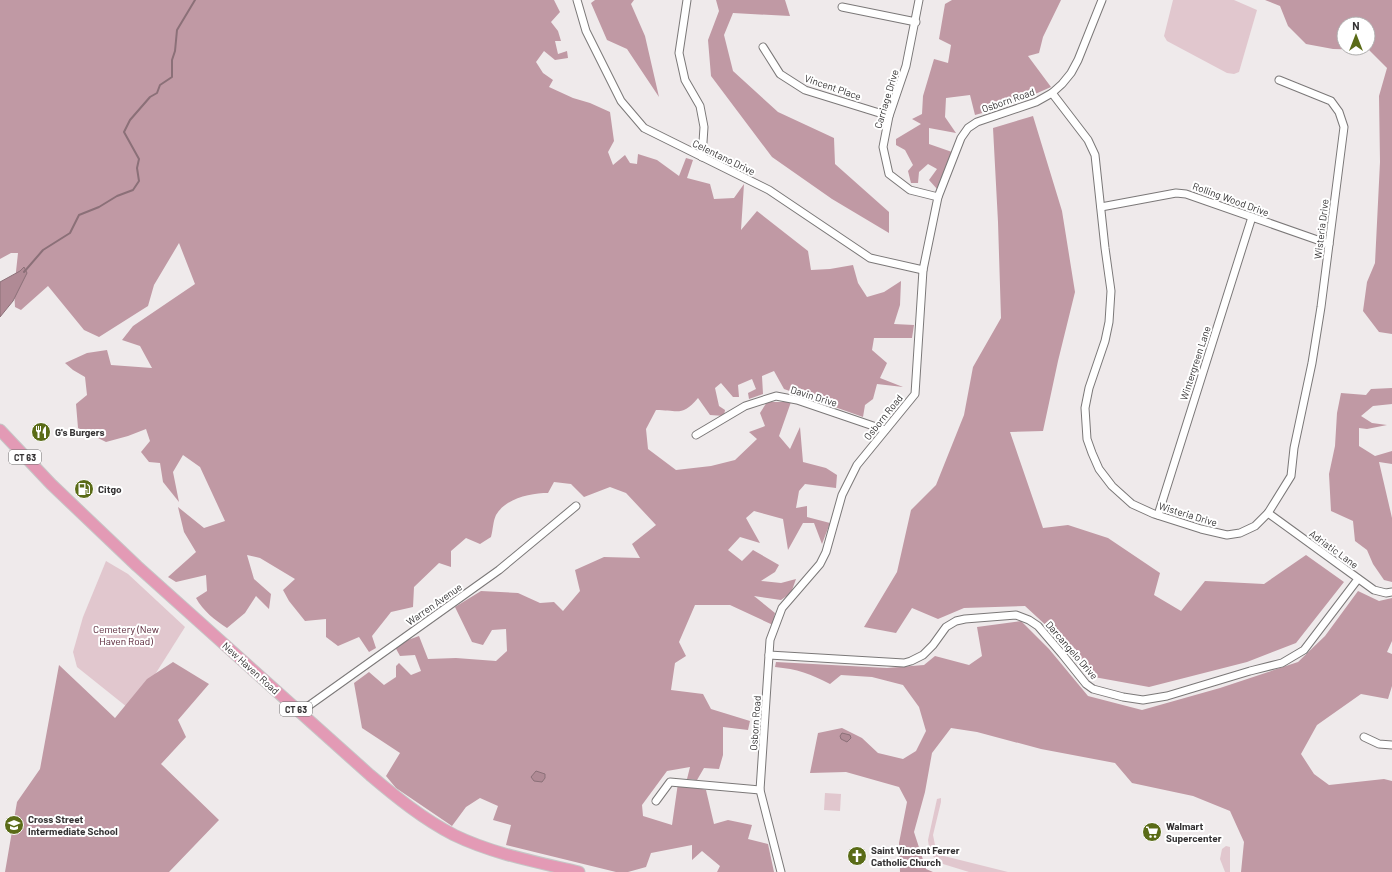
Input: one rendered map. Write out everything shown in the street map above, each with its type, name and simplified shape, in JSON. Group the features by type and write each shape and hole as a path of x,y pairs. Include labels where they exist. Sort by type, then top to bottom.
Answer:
{"main road":[{"name":"New Haven Road","path":"0,430 57,489 137,566 397,797 442,828 491,850 579,872"}],"street":[{"name":"Celentano Drive","path":"577,0 586,31 621,101 644,128 770,190 870,258 923,270"},
{"path":"687,0 679,54 685,80 700,106 704,127 702,157"},
{"name":"Carriage Drive","path":"919,0 916,22 906,66 889,116 883,147 889,174 910,190 938,197"},
{"name":"Osborn Road","path":"781,872 760,790 770,640 782,608 820,564 826,552 842,495 857,465 914,394 923,270 938,197 960,138 968,128 977,122 1036,102 1052,92 1071,73 1078,60 1102,0"},
{"path":"842,7 916,22"},
{"name":"Vincent Place","path":"763,47 780,74 805,90 889,116"},
{"name":"Wisteria Drive","path":"1052,92 1088,140 1095,155 1111,291 1109,322 1105,341 1089,388 1085,408 1087,439 1099,469 1112,486 1132,504 1201,530 1227,535 1240,533 1255,526 1268,513 1291,476 1294,448 1312,363 1321,307 1344,127 1339,112 1331,101 1279,80"},
{"name":"Rolling Wood Drive","path":"1101,207 1176,193 1186,194 1329,244"},
{"name":"Wintergreen Lane","path":"1158,515 1252,217"},
{"name":"Davin Drive","path":"696,435 745,406 776,396 797,400 885,430"},
{"name":"Warren Avenue","path":"300,712 499,570 576,506"},
{"name":"Adriatic Lane","path":"1268,513 1374,590 1386,593 1392,592"},
{"name":"Darcangelo Drive","path":"769,655 904,663 923,655 946,626 956,621 1016,615 1029,620 1038,626 1086,684 1093,689 1100,692 1143,700 1167,696 1282,663 1304,650 1358,579"},
{"path":"1364,737 1379,744 1392,745"},
{"path":"656,801 670,782 760,790"}],"green space":[{"path":"1173,0 1234,0 1257,10 1239,72 1234,74 1227,73 1167,41 1164,36"},
{"name":"Cemetery (New Haven Road)","path":"106,561 128,574 185,627 132,711 77,667 73,652 83,617"},
{"path":"825,793 841,794 840,811 824,810"},
{"path":"941,798 933,835 936,850 944,856 1008,872 969,872 943,864 930,854 928,840 937,799"},
{"path":"1226,846 1230,847 1230,872 1225,872 1220,859 1222,849"}],"shaded area":[{"path":"0,0 554,0 560,12 551,22 558,31 561,41 555,41 558,54 567,51 568,58 555,60 544,51 536,62 543,73 553,80 549,87 610,112 614,141 608,152 613,165 625,155 630,163 637,164 638,154 657,160 679,176 686,158 693,160 687,178 710,184 714,199 734,198 744,184 741,230 757,211 808,251 811,270 830,269 853,265 858,283 867,297 884,292 901,281 900,305 894,324 914,325 912,338 874,338 872,350 887,363 880,378 903,387 877,384 873,399 865,405 863,417 784,389 774,371 762,376 763,394 749,399 748,393 756,389 752,379 738,385 739,397 733,397 721,383 715,388 719,406 725,410 724,416 710,415 698,398 688,408 683,410 656,410 646,429 648,449 676,470 711,466 735,460 757,439 749,432 765,426 760,413 767,402 791,402 779,436 790,449 800,427 803,462 826,468 837,475 836,488 805,484 799,491 796,508 807,506 807,517 830,523 822,544 814,523 803,523 788,550 783,519 754,511 746,518 760,543 740,537 728,550 742,561 753,550 779,565 775,572 761,581 781,583 796,579 791,593 781,600 754,596 775,613 773,625 730,605 695,605 679,642 686,656 675,663 671,690 703,694 711,709 750,721 748,730 723,727 723,755 719,769 704,768 697,780 687,779 690,767 667,771 642,805 643,816 672,825 678,783 706,790 714,824 728,820 752,825 748,839 768,844 774,872 717,872 720,866 702,851 692,860 692,845 651,853 646,867 628,872 616,872 506,845 511,825 493,820 498,806 480,798 466,807 452,826 396,788 386,776 400,753 362,728 354,683 369,672 384,685 396,677 396,666 399,663 411,675 421,671 415,655 400,656 394,645 419,636 428,659 456,658 496,661 507,651 506,629 492,630 483,645 472,642 455,607 481,591 518,593 540,603 554,602 563,611 580,591 575,570 604,557 640,558 632,544 656,525 626,493 610,487 584,497 571,484 554,482 548,493 527,495 506,504 496,515 491,537 480,544 466,538 451,551 451,567 439,563 414,587 413,607 391,612 372,636 376,648 369,652 359,637 338,646 326,637 326,619 305,621 289,601 283,590 295,579 260,558 247,555 254,579 271,594 269,609 256,596 245,613 227,628 210,615 196,598 207,591 206,575 176,582 168,577 196,552 184,532 178,507 204,528 225,521 200,467 183,455 173,472 179,502 163,482 160,463 149,462 141,452 150,441 146,429 106,442 78,428 76,404 87,395 85,377 65,363 87,353 107,350 111,365 152,368 140,346 122,340 133,326 195,284 179,243 154,285 148,306 99,337 84,330 48,286 21,310 15,307 14,290 18,253 11,253 0,259"},
{"path":"595,0 634,0 631,4 645,36 659,97 627,49 607,40 591,3"},
{"path":"716,0 785,0 790,16 733,13 724,35 733,71 778,112 834,138 835,164 889,212 889,233 832,199 772,157 711,76 708,40 719,11"},
{"path":"952,0 1061,0 1043,37 1039,53 1028,56 1051,87 1008,106 975,115 970,95 946,98 945,117 956,133 929,128 929,144 952,152 937,189 929,180 937,169 928,164 919,172 918,183 911,183 908,171 913,165 905,150 896,145 896,139 921,124 912,119 922,114 923,96 934,59 948,63 951,45 939,39 945,4"},
{"path":"1265,0 1392,0 1392,334 1379,332 1363,311 1367,282 1375,263 1380,162 1379,96 1387,68 1375,56 1376,16 1336,16 1336,49 1306,44 1288,26 1280,6"},
{"path":"1033,116 1062,211 1075,292 1043,431 1010,432 1043,528 1068,525 1108,538 1160,573 1154,595 1181,611 1205,581 1264,584 1306,555 1344,582 1296,643 1247,662 1149,687 1094,677 1074,651 1025,606 964,608 938,619 912,608 896,633 864,627 897,572 911,510 936,485 964,415 973,367 1001,318 993,128"},
{"path":"24,267 27,273 13,301 0,317 0,282 20,271"},
{"path":"1392,388 1392,404 1373,406 1361,416 1372,423 1387,425 1367,429 1359,428 1359,446 1375,456 1392,451 1392,464 1379,462 1392,518 1392,582 1384,580 1373,564 1367,550 1355,541 1353,521 1331,511 1329,474 1335,446 1337,413 1341,393 1366,395 1371,389"},
{"path":"1358,591 1379,601 1392,598 1392,641 1387,652 1392,654 1392,686 1388,699 1361,694 1317,725 1301,754 1314,774 1329,785 1384,779 1392,781 1392,872 1241,872 1244,842 1230,811 1193,796 1132,783 1115,763 1041,749 977,732 951,728 932,753 925,792 914,832 926,869 933,872 900,872 899,843 907,802 899,787 846,772 810,773 818,733 842,728 862,738 878,753 903,759 916,751 926,731 919,707 903,685 872,677 841,675 830,684 804,672 775,667 776,662 887,668 924,665 935,656 969,665 982,656 977,627 1021,621 1049,649 1088,696 1142,710 1220,688 1298,662 1325,636"},
{"path":"173,662 209,684 178,720 186,737 161,764 219,820 169,872 5,872 17,802 40,769 59,665 115,718 147,679"},
{"path":"842,733 850,735 851,738 847,742 841,739 840,736"},
{"path":"536,771 545,774 545,778 542,782 534,781 531,777"}],"waterway":[{"path":"24,272 43,250 70,233 79,215 99,207 117,196 133,190 139,181 137,168 139,159 124,132 130,120 150,97 157,93 160,85 172,77 172,60 175,51 177,30 195,0"}],"place":[{"name":"G's Burgers","path":"41,432"},
{"name":"Citgo","path":"84,489"},
{"name":"Cross Street Intermediate School","path":"14,825"},
{"name":"Walmart Supercenter","path":"1152,832"},
{"name":"Saint Vincent Ferrer Catholic Church","path":"857,856"}]}
